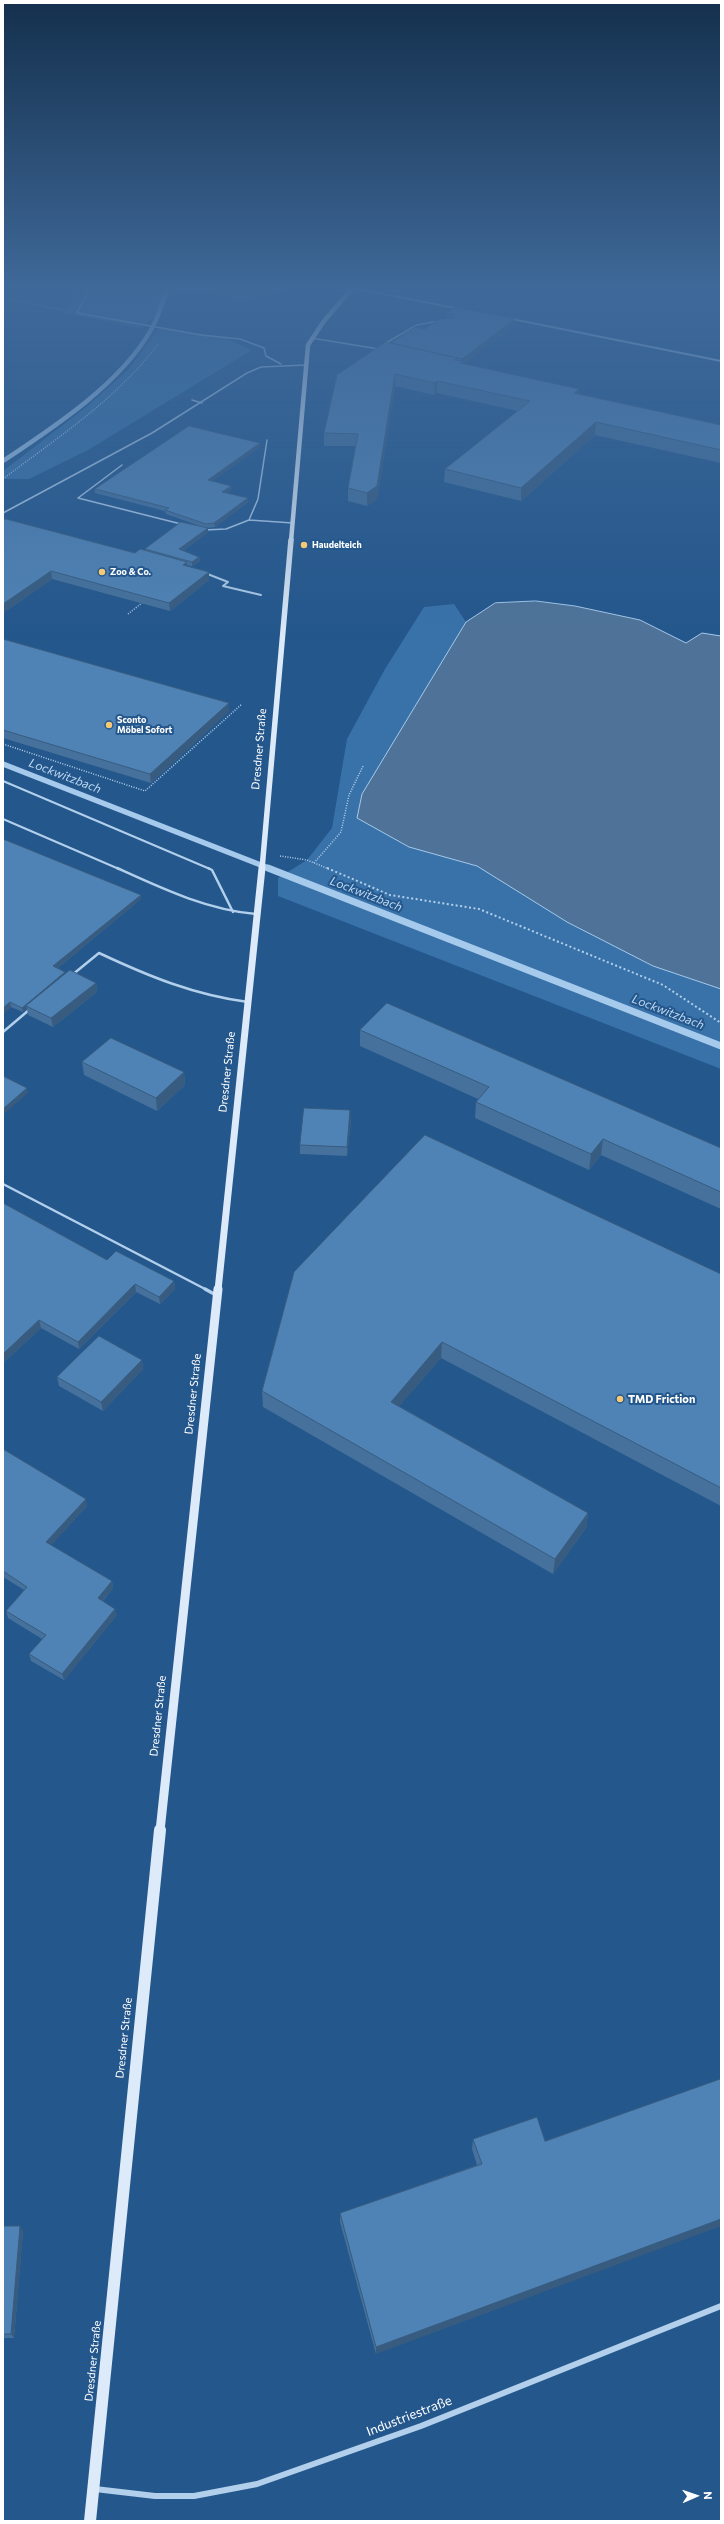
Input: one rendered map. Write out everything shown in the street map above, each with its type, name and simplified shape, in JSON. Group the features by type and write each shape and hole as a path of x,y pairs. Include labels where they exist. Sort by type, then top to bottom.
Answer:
{"main road":[{"name":"Dresdner Straße","path":"90,2521 154,1886 262,875 263,848 303,403"}],"street":[{"name":"Industriestraße","path":"94,2489 155,2496 194,2496 257,2484 421,2426 721,2306"}],"lane":[{"path":"3,513 152,433 202,403"},
{"path":"249,520 258,499 268,440"},
{"path":"122,465 78,498 184,525"},
{"path":"199,528 217,530 249,520 293,523"},
{"path":"200,571 228,582 223,586 260,595"},
{"path":"3,781 212,870 233,912"},
{"path":"3,819 176,894 233,912 258,914"},
{"path":"69,978 98,953 147,976 206,997 249,1002"},
{"path":"3,1032 33,1007"},
{"path":"3,1184 218,1296"}],"path":[{"path":"3,479 73,427 101,403"},
{"path":"128,614 142,603"},
{"path":"3,744 145,791 242,704"},
{"path":"314,863 341,832 349,795 363,766"},
{"path":"263,848 276,856 314,863 390,895 479,909 662,985 721,1022"}],"shaded area":[{"path":"91,403 165,403 88,450 29,479 3,479 3,471"},
{"path":"536,601 575,606 640,620 686,643 702,633 721,636 721,989 653,966 567,922 477,866 409,847 357,818 362,794 466,622 495,603"},
{"path":"454,604 466,622 362,794 357,818 409,847 477,866 567,922 653,966 721,989 721,1069 278,896 278,878 307,860 332,828 347,739 385,669 424,607"}],"building":[{"path":"331,403 390,403 377,486 367,493 348,488 358,434 324,433"},
{"path":"528,403 619,403 721,425 721,450 596,422 521,488 445,469"},
{"path":"189,426 260,443 208,480 231,486 222,492 248,498 214,523 206,524 165,510 169,508 95,489"},
{"name":"Zoo & Co.","path":"6,519 135,553 140,549 187,562 183,565 209,572 169,603 51,571 3,604 3,520"},
{"path":"181,522 208,528 179,549 199,557 192,562 145,549"},
{"name":"Sconto Möbel Sofort","path":"3,639 229,703 150,774 3,730"},
{"path":"3,839 141,895 53,966 65,972 22,1008 10,1002 3,1008"},
{"path":"70,970 96,983 51,1018 26,1006"},
{"path":"387,1003 721,1148 721,1192 603,1139 591,1154 476,1102 489,1087 360,1030"},
{"path":"111,1038 184,1072 156,1098 82,1062"},
{"path":"3,1076 27,1088 3,1109"},
{"path":"304,1108 350,1110 347,1147 300,1145"},
{"name":"TMD Friction","path":"425,1135 721,1274 721,1488 442,1342 391,1402 588,1513 555,1559 262,1391 294,1272"},
{"path":"3,1203 107,1260 116,1251 174,1281 159,1297 135,1284 78,1342 39,1320 3,1354"},
{"path":"99,1336 142,1360 101,1402 57,1377"},
{"path":"3,1449 86,1499 46,1542 112,1581 98,1598 115,1609 62,1674 29,1654 46,1635 6,1611 27,1587 3,1571"},
{"path":"721,2079 721,2219 376,2347 340,2213 482,2164 473,2139 537,2117 545,2141"},
{"path":"3,2226 20,2226 11,2334 3,2334"}],"waterway":[{"name":"Lockwitzbach","path":"3,461 64,419 84,403"},
{"name":"Lockwitzbach","path":"3,764 271,869"},
{"name":"Lockwitzbach","path":"268,868 721,1046"}],"place":[{"name":"Haudelteich","path":"304,545"},
{"name":"Zoo & Co.","path":"102,572"},
{"name":"Sconto Möbel Sofort","path":"109,725"},
{"name":"TMD Friction","path":"620,1399"}]}
